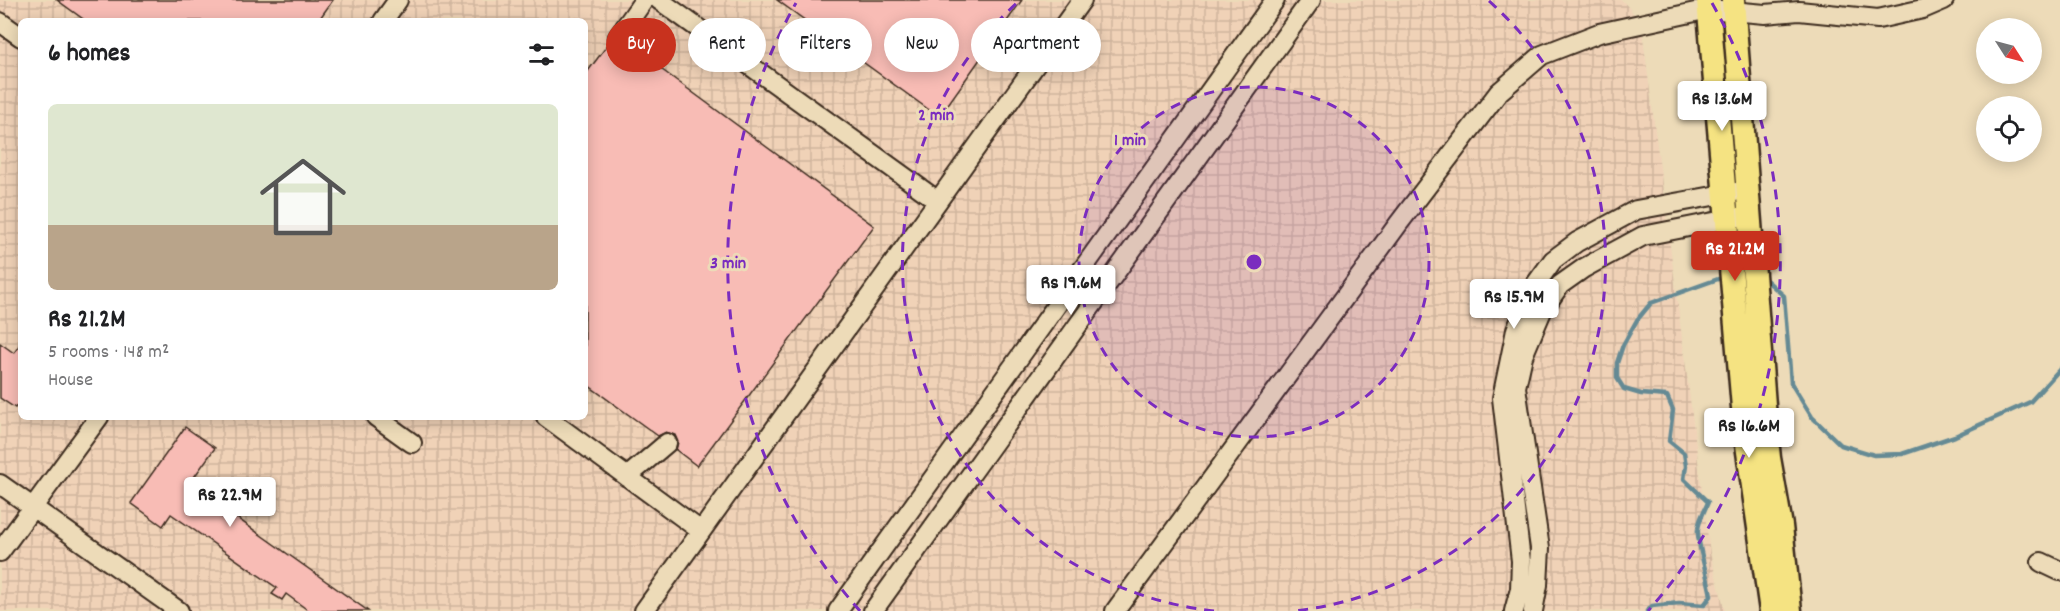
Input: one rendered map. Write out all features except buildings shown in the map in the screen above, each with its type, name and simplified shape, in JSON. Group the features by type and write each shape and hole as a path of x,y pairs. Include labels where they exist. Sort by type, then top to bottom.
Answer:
{"main road":[{"path":"1708,4 1725,194 1738,217 1743,261 1745,431 1785,610"},
{"path":"1733,5 1747,190 1738,217"}],"street":[{"path":"385,18 398,0"},
{"path":"631,18 644,0"},
{"path":"659,0 938,201"},
{"path":"644,611 1082,0"},
{"path":"838,611 1275,0"},
{"path":"873,611 1311,0"},
{"path":"1114,611 1399,223 1499,92 1542,55 1599,33 1708,4 1733,5 1765,14 1799,11 1878,19 1923,9 1944,0"},
{"path":"0,22 18,35"},
{"path":"1514,611 1520,589 1521,561 1502,398 1516,330 1534,285 1553,260 1577,242 1636,210 1747,190"},
{"path":"1533,611 1538,585 1540,548 1516,387 1523,356 1542,311 1560,285 1584,268 1643,236 1738,217"},
{"path":"0,552 97,420"},
{"path":"380,420 412,443"},
{"path":"550,420 701,531"},
{"path":"627,477 667,443"},
{"path":"0,484 179,611"},
{"path":"2041,562 2060,571"}],"shaded area":[{"path":"0,0 1622,0 1641,22 1710,553 1725,611 0,611"}],"waterway":[{"path":"1647,611 1652,606 1679,603 1704,605 1711,596 1698,535 1700,522 1708,502 1684,479 1686,466 1684,453 1669,441 1673,410 1667,396 1641,394 1624,389 1617,378 1617,363 1623,345 1637,320 1651,303 1718,279 1724,279"},
{"path":"1759,279 1765,279 1784,296 1791,383 1812,417 1841,445 1874,455 1902,454 1955,436 2030,402 2060,369"}]}
